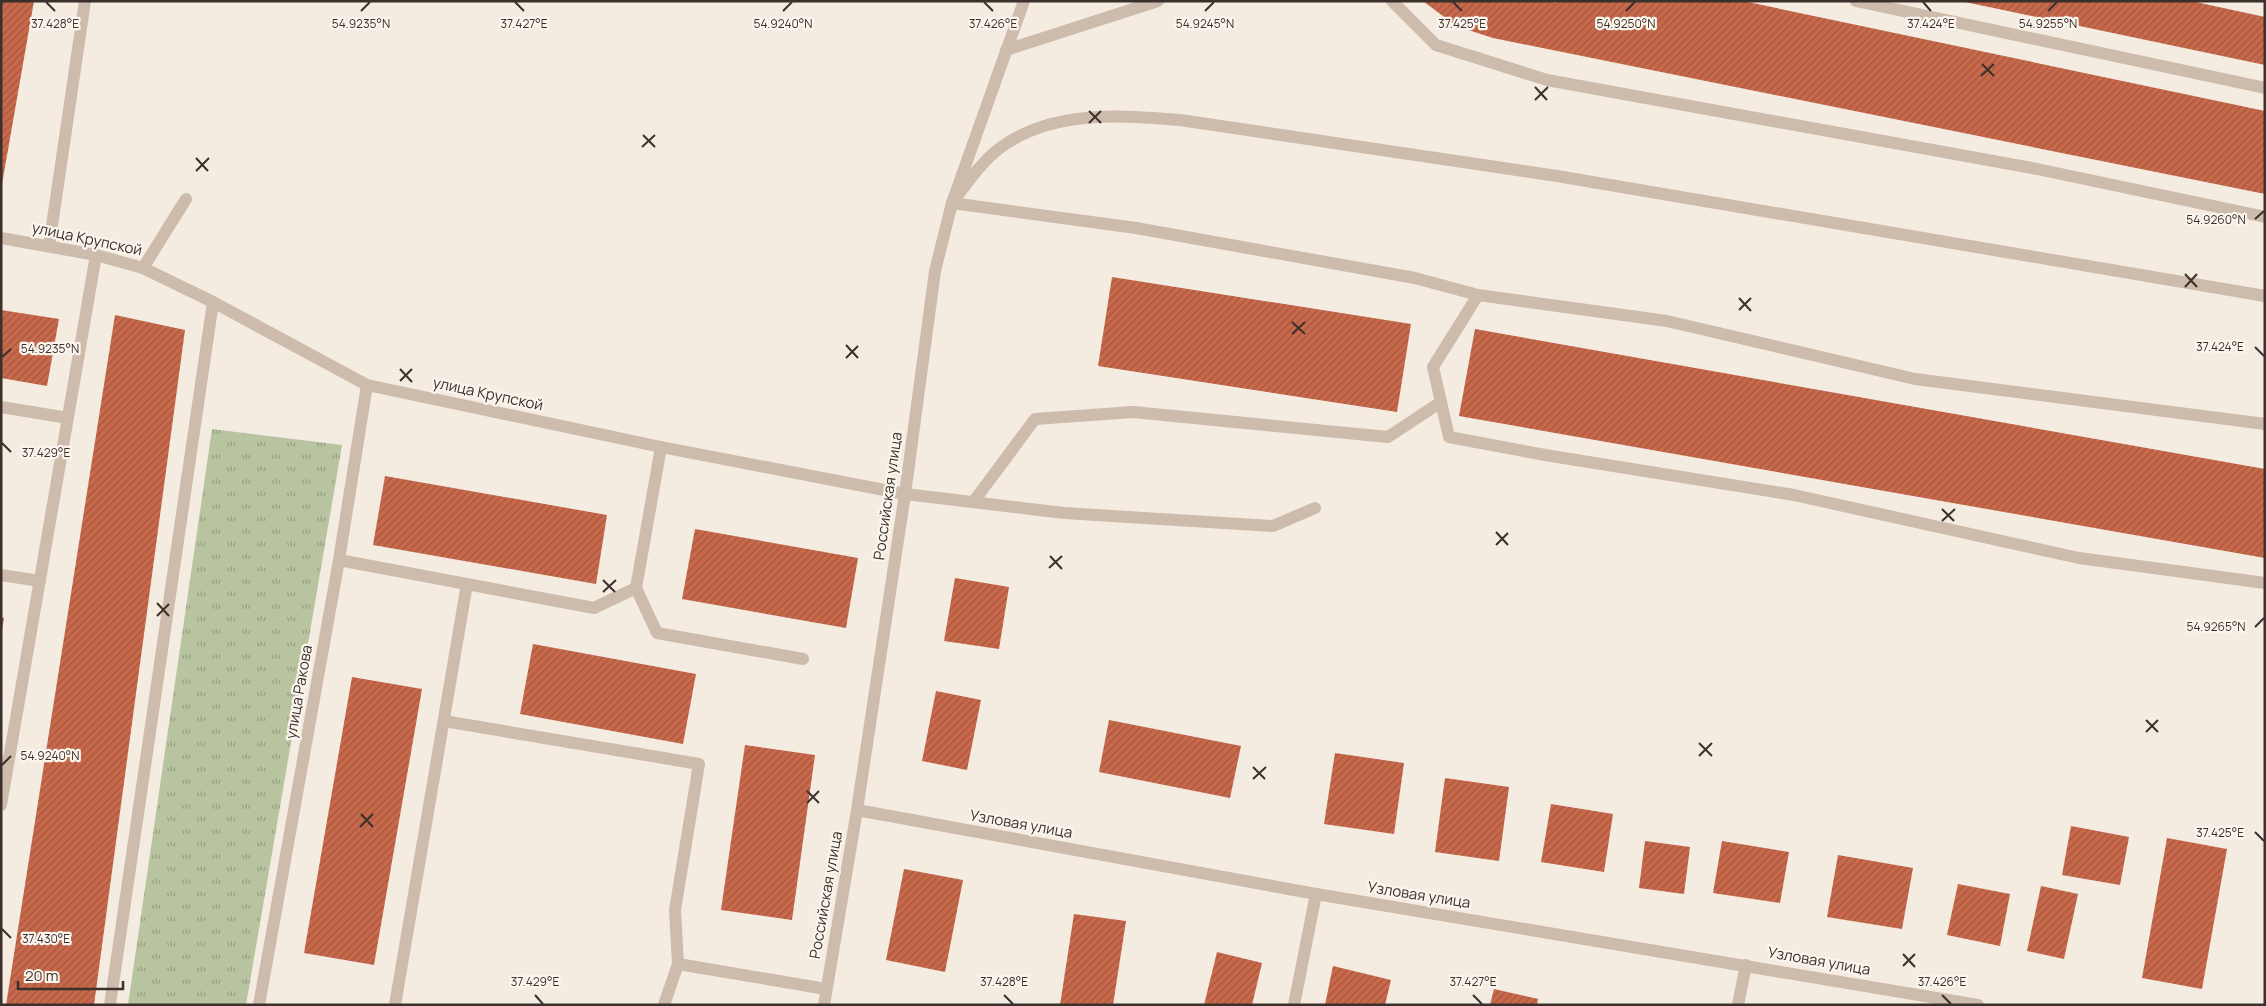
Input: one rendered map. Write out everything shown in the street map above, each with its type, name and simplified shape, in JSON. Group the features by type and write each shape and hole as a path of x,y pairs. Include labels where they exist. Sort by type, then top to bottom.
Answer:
{"street":[{"path":"49,246 85,1"},
{"name":"Российская улица","path":"824,1005 857,810 905,494 936,271 952,202 1024,1"},
{"path":"1006,50 1158,1"},
{"path":"1392,1 1436,45 1547,80 2037,169 2265,217"},
{"path":"1856,1 2265,88"},
{"path":"952,202 999,149 1030,131 1071,119 1123,115 1180,120 1557,176 2265,296"},
{"path":"143,268 186,200"},
{"path":"952,202 1136,228 1415,278 1478,295 1667,320 1915,379 2265,424"},
{"name":"улица Крупской","path":"1,238 96,255 143,268 213,302 367,385 661,448 905,494 1064,513 1273,526 1315,508"},
{"path":"1,805 96,255"},
{"path":"1478,295 1433,367 1448,437 1545,455 1794,495 2079,558 2265,583"},
{"path":"110,1005 213,302"},
{"name":"улица Ракова","path":"259,1005 339,560 367,385"},
{"path":"974,501 1036,419 1132,412 1388,437 1441,402"},
{"path":"1,406 68,418"},
{"path":"661,448 636,588 657,632 803,659"},
{"path":"339,560 594,608 636,588"},
{"path":"1,575 40,582"},
{"path":"395,1005 467,584"},
{"path":"444,721 698,764 675,910 678,964 664,1005"},
{"name":"Узловая улица","path":"857,810 1316,894 1978,1005"},
{"path":"1294,1005 1316,894"},
{"path":"678,964 826,989"},
{"path":"1738,1005 1746,965"}],"green space":[{"path":"212,429 342,445 246,1005 128,1005"}],"building":[{"path":"1,1 34,1 2,184 1,184"},
{"path":"1423,1 1549,1 1557,3 1557,1 1743,1 2265,111 2265,194 1493,38 1456,26"},
{"path":"2191,1 2265,17 2265,65 1965,2"},
{"path":"1112,277 1411,324 1397,412 1098,366"},
{"path":"1,310 59,319 47,386 1,378"},
{"path":"115,315 185,330 94,1005 6,1005"},
{"path":"1475,329 2265,469 2265,558 1459,416"},
{"path":"385,476 607,515 596,584 373,545"},
{"path":"695,529 858,558 846,628 682,599"},
{"path":"955,578 1009,587 999,649 944,641"},
{"path":"1,617 4,618 2,630 1,630"},
{"path":"533,644 696,674 683,744 520,714"},
{"path":"352,677 422,689 374,965 304,953"},
{"path":"936,691 981,700 967,770 922,761"},
{"path":"1109,720 1241,746 1230,798 1099,772"},
{"path":"745,745 815,755 792,920 721,910"},
{"path":"1335,753 1404,763 1394,834 1324,824"},
{"path":"1445,778 1509,787 1499,861 1435,852"},
{"path":"1551,804 1613,814 1604,872 1541,862"},
{"path":"2071,826 2129,837 2120,885 2062,875"},
{"path":"2167,838 2227,849 2202,989 2142,978"},
{"path":"1645,841 1690,847 1684,894 1639,888"},
{"path":"1722,841 1789,852 1780,903 1713,893"},
{"path":"1838,855 1913,868 1902,929 1827,917"},
{"path":"904,869 963,880 945,972 886,960"},
{"path":"1958,884 2010,894 2000,946 1947,935"},
{"path":"2041,886 2078,894 2064,959 2027,951"},
{"path":"1074,914 1126,921 1113,1005 1060,1005"},
{"path":"1217,952 1262,963 1252,1005 1204,1005"},
{"path":"1333,966 1391,980 1385,1005 1325,1005"},
{"path":"1494,989 1538,999 1537,1005 1490,1005"}]}
